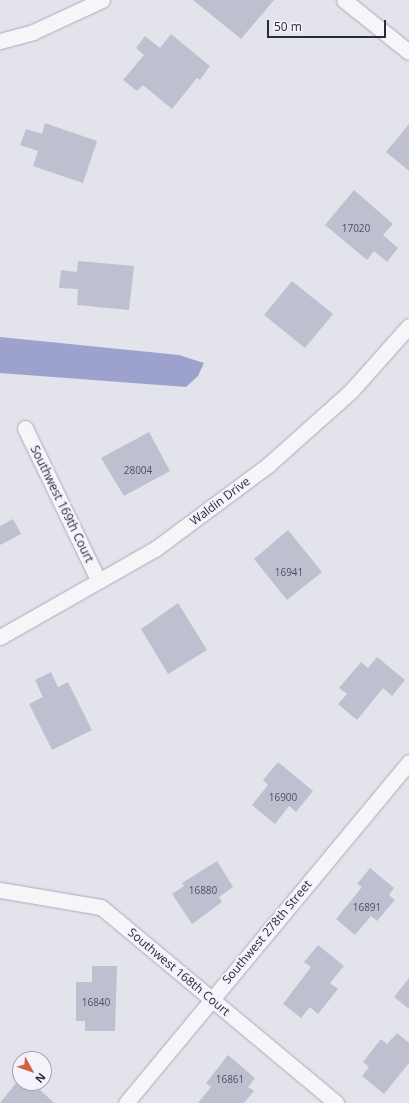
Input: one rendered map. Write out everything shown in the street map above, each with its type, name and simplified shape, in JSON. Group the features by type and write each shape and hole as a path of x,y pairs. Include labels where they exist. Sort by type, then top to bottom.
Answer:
{"street":[{"path":"0,41 33,32 102,0"},
{"path":"344,0 409,52"},
{"name":"Waldin Drive","path":"0,637 155,549 296,442 351,391 409,326"},
{"name":"Southwest 169th Court","path":"25,428 98,580"},
{"name":"Southwest 278th Street","path":"126,1103 409,762"},
{"name":"Southwest 168th Court","path":"0,890 101,907 336,1103"}],"water":[{"path":"0,337 179,355 204,363 198,376 186,387 0,373"}],"building":[{"path":"193,0 274,0 241,39"},
{"path":"171,34 210,66 200,80 197,78 172,109 143,85 137,91 123,80 144,55 136,48 145,36 160,48"},
{"path":"45,123 97,141 83,183 33,166 38,151 20,145 26,129 42,134"},
{"path":"409,124 409,171 386,152"},
{"path":"354,190 393,224 383,235 398,248 387,262 374,251 367,260 325,225"},
{"path":"78,261 134,266 129,310 77,305 78,289 59,288 61,270 77,272"},
{"path":"292,281 333,314 305,348 264,315"},
{"path":"149,432 170,471 124,496 101,458"},
{"path":"13,519 21,534 0,545 0,526"},
{"path":"288,530 322,572 287,600 254,559"},
{"path":"178,603 207,650 168,674 141,629"},
{"path":"377,657 405,680 392,696 383,688 357,720 338,704 347,694 339,688 361,662 368,668"},
{"path":"51,672 58,687 68,682 92,730 52,750 29,704 43,697 35,680"},
{"path":"278,762 313,791 296,812 289,806 275,824 252,805 268,785 263,780"},
{"path":"217,861 233,887 219,897 222,902 192,924 172,894 184,886 182,883"},
{"path":"370,868 394,888 389,895 395,900 377,921 371,916 355,935 336,919 362,887 357,884"},
{"path":"318,945 344,966 330,983 338,989 318,1014 310,1007 301,1018 283,1004 311,967 304,962"},
{"path":"92,966 117,966 115,1031 85,1031 85,1021 76,1021 76,982 92,982"},
{"path":"409,978 409,1009 394,997"},
{"path":"397,1033 409,1043 409,1063 384,1094 362,1076 369,1067 363,1062 381,1039 387,1044"},
{"path":"228,1055 255,1078 248,1087 254,1091 244,1103 198,1103 211,1087 206,1083"},
{"path":"12,1088 12,1091 41,1091 54,1103 0,1103"}]}
